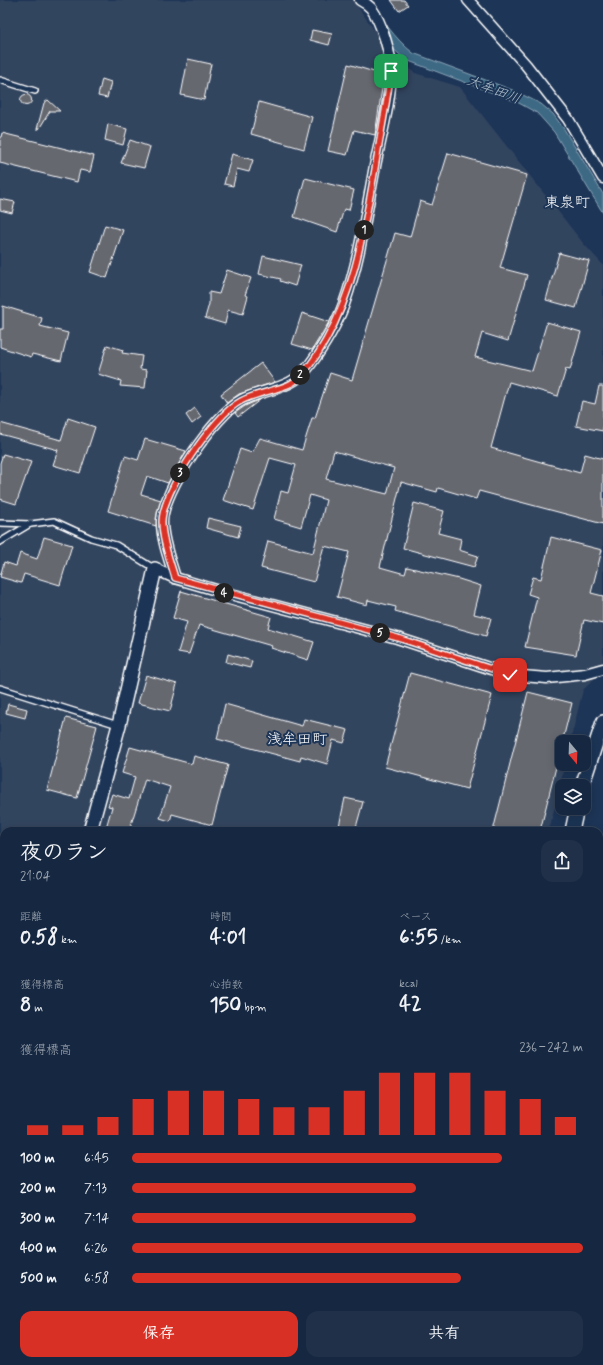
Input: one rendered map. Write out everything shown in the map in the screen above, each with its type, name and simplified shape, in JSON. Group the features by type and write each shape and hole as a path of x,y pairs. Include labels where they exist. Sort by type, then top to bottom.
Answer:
{"street":[{"path":"175,578 163,533 162,521 165,507 177,477 218,420 231,407 242,400 291,384 308,368 330,334 343,306 354,274 387,105 391,71 385,38 370,8 360,0"},
{"path":"468,0 526,65 568,119 603,178"},
{"path":"91,827 119,725 155,569 175,578 398,638 510,675 547,678 585,674 603,669"},
{"path":"584,779 603,722"},
{"path":"573,827 575,815"}],"lane":[{"path":"0,80 35,91"},
{"path":"0,523 31,524 54,520 91,538 116,544 155,569"},
{"path":"0,542 31,524"},
{"path":"0,688 119,725"}],"shaded area":[{"path":"0,0 353,0 384,44 415,73 460,87 583,243 603,265 603,670 583,690 572,735 555,735 555,771 563,771 561,779 555,779 555,806 550,827 0,827"}],"water":[{"name":"大牟田川","path":"359,0 369,0 394,35 413,53 515,91 541,104 553,114 564,129 603,194 603,213 554,132 537,113 517,102 406,60 391,47"}],"building":[{"path":"391,0 404,0 408,5 399,11"},
{"path":"312,30 332,34 329,45 310,40"},
{"path":"188,59 211,64 204,100 181,95"},
{"path":"348,64 384,75 375,135 354,130 347,155 328,151"},
{"path":"102,79 111,82 107,98 98,96"},
{"path":"26,94 30,96 32,100 30,104 26,106 22,104 20,100 22,96"},
{"path":"48,100 60,111 50,111 39,129 37,129 44,103"},
{"path":"259,102 312,117 304,149 251,134"},
{"path":"108,124 127,129 123,145 105,140"},
{"path":"2,133 94,156 90,172 80,170 77,182 0,163 0,141"},
{"path":"130,140 150,147 144,168 121,163"},
{"path":"448,153 527,175 500,268 527,275 508,341 482,333 475,357 532,371 547,322 581,332 570,370 566,369 558,396 509,382 491,448 580,473 585,454 603,459 603,524 479,491 476,499 438,488 437,492 401,482 380,567 405,574 407,567 459,579 481,586 474,614 491,618 486,636 395,611 396,607 368,600 367,605 337,597 349,552 324,546 314,582 261,568 268,541 313,553 326,500 310,495 301,527 274,519 281,491 288,493 296,465 270,458 253,510 223,500 240,449 252,453 260,438 302,450 312,418 315,418 330,373 352,380 395,233 410,237 420,201 432,205","holes":["334,451 394,468 387,494 326,479"]},
{"path":"232,154 253,160 249,172 237,169 233,186 224,184"},
{"path":"305,178 354,190 349,210 344,209 337,232 294,217"},
{"path":"0,199 15,202 12,213 0,210"},
{"path":"105,225 123,230 107,278 90,272"},
{"path":"559,253 589,261 576,308 546,300"},
{"path":"263,256 301,265 295,286 280,281 281,279 259,274"},
{"path":"227,270 251,278 245,295 248,296 243,314 228,310 225,324 205,318 209,304 209,292 219,294"},
{"path":"3,306 42,318 40,326 68,333 61,361 32,354 31,357 0,347 0,329 3,329"},
{"path":"302,313 329,322 312,350 292,344"},
{"path":"107,345 123,350 122,353 142,356 140,369 147,370 145,388 120,386 121,381 98,374"},
{"path":"261,363 275,382 239,394 227,403 221,394"},
{"path":"599,386 603,386 603,431 576,426 582,401 595,404"},
{"path":"261,399 238,417 235,413 245,406"},
{"path":"195,408 201,417 192,424 186,415"},
{"path":"68,418 95,427 80,473 53,465 58,450 0,434 0,423 61,440"},
{"path":"145,439 186,451 168,483 147,476 141,494 161,500 156,526 108,511 125,456 138,460"},
{"path":"3,454 31,462 16,504 0,499 0,463"},
{"path":"414,503 444,511 438,533 461,539 459,550 478,556 474,567 403,548"},
{"path":"208,518 241,526 238,537 206,528"},
{"path":"44,537 72,545 60,585 24,574 21,583 0,577 4,562 16,566 20,553 37,559"},
{"path":"551,537 602,550 591,593 603,596 603,624 584,620 576,655 525,647 537,597 528,594 533,577 541,579"},
{"path":"181,591 271,617 268,628 314,642 308,660 271,648 272,646 199,625 189,654 178,652 187,622 173,618"},
{"path":"228,654 252,661 250,668 226,662"},
{"path":"410,673 492,695 467,789 385,767"},
{"path":"146,675 177,684 170,711 138,703"},
{"path":"528,692 572,703 564,735 555,735 555,771 541,827 494,827"},
{"path":"8,704 27,709 25,718 6,713"},
{"path":"225,704 302,726 304,719 348,730 344,743 333,740 327,764 301,756 300,761 217,739"},
{"path":"66,718 97,726 77,798 47,790"},
{"path":"130,747 192,764 194,756 228,765 212,825 172,814 170,821 160,818 170,787 145,779 130,827 106,827 112,807 108,806 112,794 129,799 135,777 122,773"},
{"path":"345,798 363,802 356,827 339,827"}],"district":[{"name":"東泉町","path":"567,202"},
{"name":"浅牟田町","path":"297,739"}],"route":[{"path":"391,71 387,105 363,236 354,274 343,306 326,341 308,368 291,384 242,400 231,407 218,420 177,477 165,507 162,521 163,533 175,578 398,638 510,675"}]}
